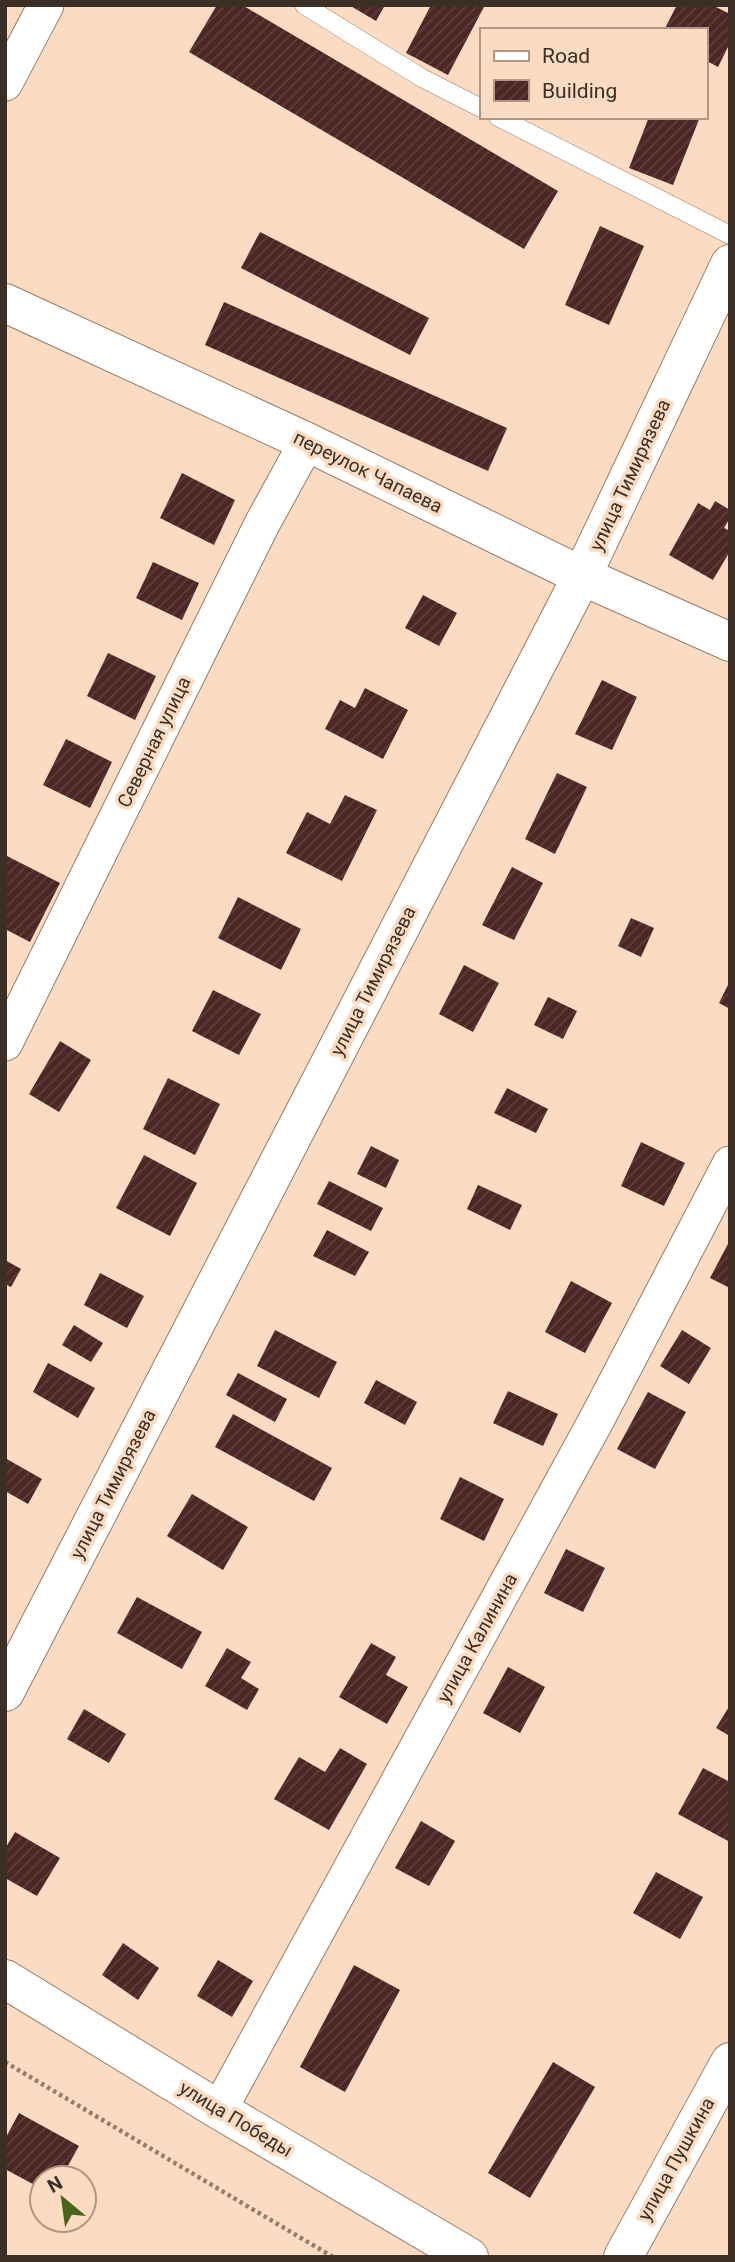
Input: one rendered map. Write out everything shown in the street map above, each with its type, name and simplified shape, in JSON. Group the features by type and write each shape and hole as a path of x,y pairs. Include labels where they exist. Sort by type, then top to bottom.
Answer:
{"street":[{"path":"5,83 46,5"},
{"name":"улица Тимирязева","path":"5,1692 582,576 730,264"},
{"name":"переулок Чапаева","path":"5,303 307,442 582,576 730,642"},
{"name":"Северная улица","path":"5,1043 262,524 307,442"},
{"name":"улица Калинина","path":"219,2110 598,1417 730,1164"},
{"name":"улица Победы","path":"5,1979 219,2110 469,2257"},
{"name":"улица Пушкина","path":"623,2257 730,2062"}],"lane":[{"path":"304,5 422,78 480,107"},
{"path":"502,119 730,236"}],"path":[{"path":"5,2062 333,2257"}],"building":[{"path":"217,5 242,5 558,191 524,249 189,52"},
{"path":"349,5 385,5 376,21"},
{"path":"431,5 485,5 448,75 406,53"},
{"path":"677,5 712,5 730,14 730,43 718,67 707,61 707,28 665,28"},
{"path":"648,119 699,119 673,185 629,168"},
{"path":"600,226 644,246 609,325 565,305"},
{"path":"260,232 429,318 410,355 241,268"},
{"path":"224,302 507,428 488,471 205,345"},
{"path":"182,473 235,500 214,545 160,518"},
{"path":"715,501 730,510 730,518 724,528 730,531 730,551 713,580 669,555 698,503 710,510"},
{"path":"153,562 199,583 182,620 136,598"},
{"path":"423,595 457,613 439,646 405,628"},
{"path":"108,653 156,676 135,720 87,696"},
{"path":"602,680 637,697 612,750 575,734"},
{"path":"365,688 408,710 383,759 325,729 340,700 355,708"},
{"path":"66,739 112,762 90,808 43,785"},
{"path":"557,773 587,787 555,854 525,839"},
{"path":"345,795 377,810 342,881 286,853 307,812 330,824"},
{"path":"5,855 60,883 30,942 5,929"},
{"path":"512,867 543,883 514,940 482,925"},
{"path":"238,897 301,929 281,970 218,938"},
{"path":"631,918 654,928 641,957 618,946"},
{"path":"464,965 499,983 473,1032 439,1014"},
{"path":"730,981 730,1009 719,1003"},
{"path":"213,990 261,1014 239,1055 192,1031"},
{"path":"548,997 577,1011 563,1039 534,1025"},
{"path":"60,1041 91,1060 59,1112 29,1094"},
{"path":"168,1078 220,1104 195,1155 143,1129"},
{"path":"507,1088 548,1109 536,1133 494,1113"},
{"path":"641,1142 685,1163 664,1206 621,1186"},
{"path":"371,1146 399,1160 386,1188 357,1174"},
{"path":"144,1155 197,1183 170,1236 116,1208"},
{"path":"329,1181 383,1208 371,1231 317,1204"},
{"path":"478,1185 522,1205 510,1230 467,1209"},
{"path":"327,1230 369,1252 355,1276 313,1256"},
{"path":"730,1240 730,1288 710,1278"},
{"path":"5,1260 21,1269 11,1287 5,1284"},
{"path":"100,1273 144,1296 127,1328 84,1305"},
{"path":"571,1281 612,1303 585,1353 545,1332"},
{"path":"74,1325 103,1343 91,1362 62,1345"},
{"path":"275,1330 337,1362 319,1398 257,1366"},
{"path":"682,1330 711,1348 689,1384 660,1366"},
{"path":"48,1363 95,1388 78,1418 33,1392"},
{"path":"238,1373 287,1399 275,1422 226,1395"},
{"path":"376,1380 417,1402 405,1425 364,1403"},
{"path":"508,1391 558,1414 543,1446 493,1423"},
{"path":"648,1392 686,1412 655,1469 617,1449"},
{"path":"233,1414 332,1468 314,1501 215,1447"},
{"path":"5,1458 42,1479 28,1504 5,1491"},
{"path":"460,1477 504,1499 484,1541 440,1519"},
{"path":"192,1494 248,1527 223,1570 167,1536"},
{"path":"566,1549 605,1568 583,1612 544,1593"},
{"path":"137,1597 202,1632 182,1669 117,1633"},
{"path":"371,1643 396,1657 386,1675 408,1687 387,1724 339,1697"},
{"path":"227,1648 251,1662 241,1678 259,1689 247,1710 205,1686"},
{"path":"508,1667 545,1687 520,1733 483,1713"},
{"path":"730,1705 730,1736 716,1728"},
{"path":"84,1709 126,1734 109,1763 67,1739"},
{"path":"340,1748 367,1764 329,1830 274,1799 299,1757 325,1772"},
{"path":"703,1768 730,1782 730,1842 678,1814"},
{"path":"421,1821 455,1841 429,1886 395,1868"},
{"path":"15,1832 60,1858 37,1896 5,1878 5,1849"},
{"path":"656,1872 703,1897 680,1939 633,1913"},
{"path":"123,1943 159,1968 138,2000 102,1975"},
{"path":"218,1960 253,1981 232,2017 197,1996"},
{"path":"354,1965 400,1990 345,2092 300,2067"},
{"path":"553,2062 595,2087 530,2198 488,2173"},
{"path":"19,2113 79,2146 69,2164 28,2164 28,2181 5,2169 5,2139"}]}
